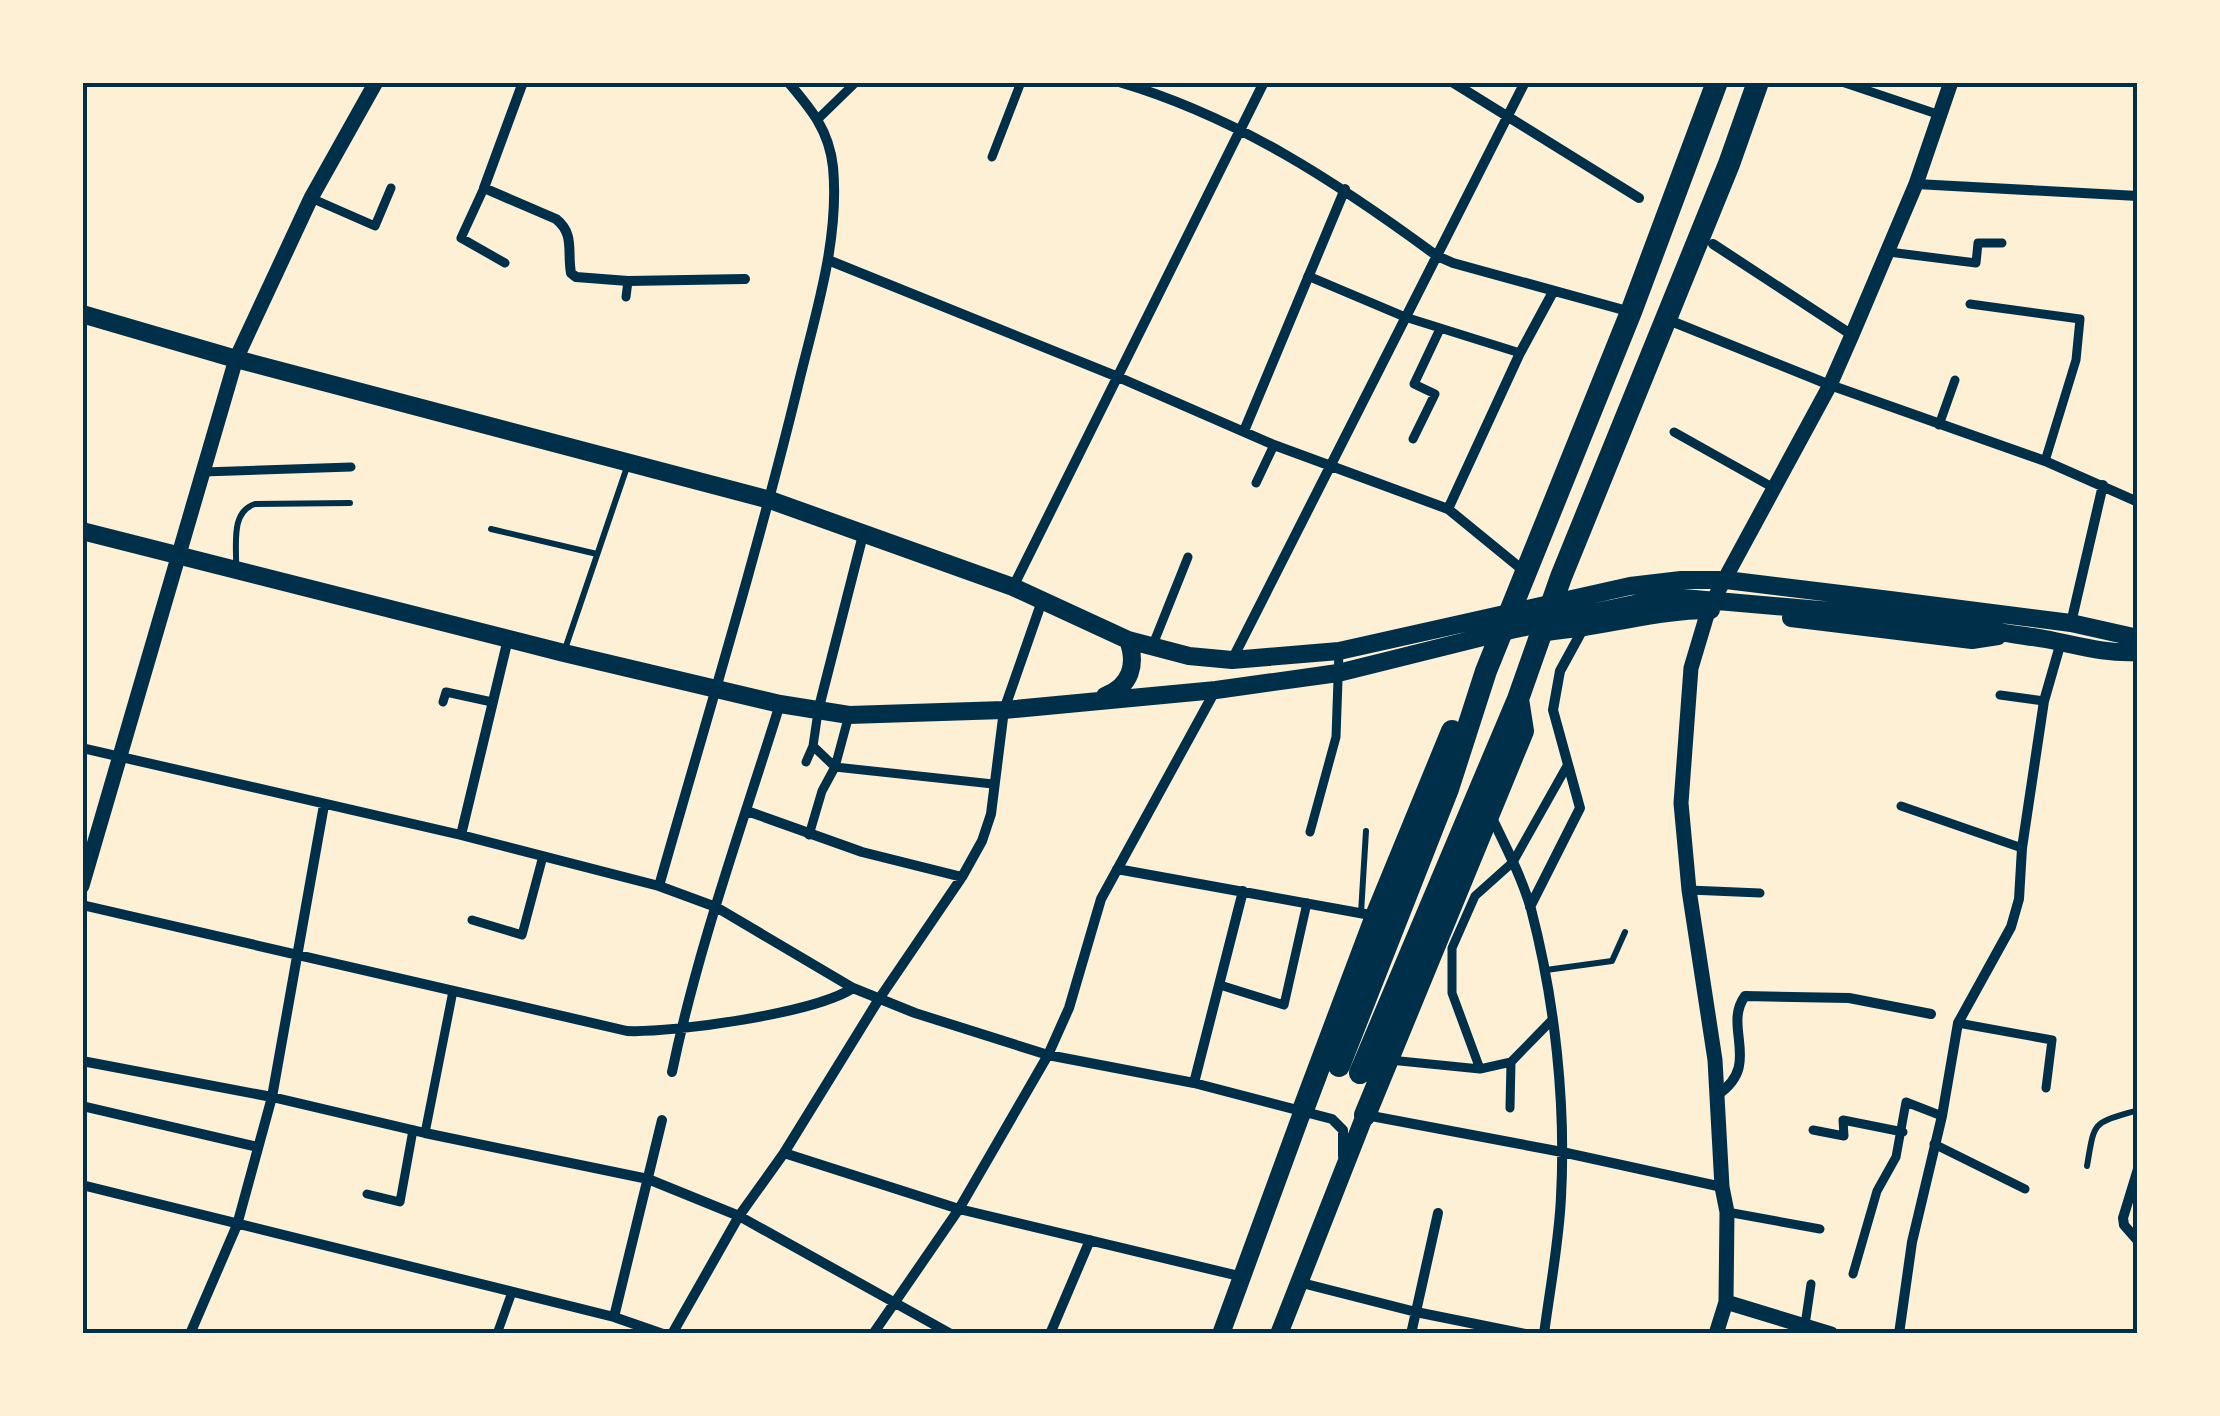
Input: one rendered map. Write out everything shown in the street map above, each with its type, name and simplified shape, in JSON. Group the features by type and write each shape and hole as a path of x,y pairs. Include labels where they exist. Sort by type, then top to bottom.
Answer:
{"highway":[{"path":"1692,148 1706,82"},
{"path":"1717,82 1631,312 1482,681 1350,1069 1519,693 1561,577 1758,82"},
{"path":"1728,164 1766,82"},
{"path":"1313,1113 1369,914 1458,717 1482,681"},
{"path":"1365,1115 1523,731 1519,693"}],"main road":[{"path":"82,314 236,359 770,500 1013,588 1128,640 1189,656 1232,660 1339,651 1592,594 1681,580 1726,580 2072,623 2138,638"},
{"path":"82,531 780,704 849,715 1004,710 1216,690 1338,674 1510,630 1708,610 1972,640 2002,635"},
{"path":"1488,636 1585,621 1663,600 1705,598 1969,623 2002,635 2062,642 2138,663"},
{"path":"1510,630 1522,610"},
{"path":"1969,623 2005,615"},
{"path":"2115,634 2138,649"},
{"path":"1096,700 1118,690 1128,678 1133,660 1128,640"},
{"path":"2113,654 2138,649"},
{"path":"1222,1334 1242,1276 1313,1113"},
{"path":"1278,1334 1365,1115"}],"street":[{"path":"83,880 236,359 312,198 376,82"},
{"path":"505,263 461,238 523,82"},
{"path":"659,886 770,500 828,260 833,169 828,141 819,118 788,82"},
{"path":"819,118 856,82"},
{"path":"992,157 1021,82"},
{"path":"1119,82 1168,97 1239,128 1345,189 1437,256 1470,269 1631,312"},
{"path":"1013,588 1264,82"},
{"path":"1452,82 1638,198"},
{"path":"1232,660 1525,82"},
{"path":"1842,82 1940,116"},
{"path":"1716,1334 1726,1302 1728,1212 1722,1187 1715,1060 1688,890 1681,802 1686,704 1696,644 1708,610 1830,385 1889,252 1951,82"},
{"path":"1916,184 2138,196"},
{"path":"312,198 376,226 391,188"},
{"path":"484,188 564,226 569,236 570,268 576,277 628,281 745,280"},
{"path":"1244,431 1345,189"},
{"path":"1889,252 1976,263 1978,243 2002,243"},
{"path":"1713,244 1852,335"},
{"path":"828,260 1331,468 1448,510 1524,575"},
{"path":"1308,276 1405,317 1520,353"},
{"path":"626,297 628,281"},
{"path":"1448,510 1520,353 1553,292"},
{"path":"1970,304 2080,319 2076,360 2045,460"},
{"path":"1665,318 1830,385 2045,460 2138,502"},
{"path":"1414,439 1435,394 1414,384 1440,328"},
{"path":"1938,425 1955,380"},
{"path":"1674,432 1772,487"},
{"path":"1256,483 1274,445"},
{"path":"203,472 350,466"},
{"path":"2072,623 2103,485"},
{"path":"806,762 864,531"},
{"path":"1152,648 1188,557"},
{"path":"672,1334 739,1216 962,878 988,826 1004,710 1042,601"},
{"path":"1530,907 1577,818 1579,800 1554,720 1555,688 1565,658 1585,621"},
{"path":"461,834 508,638"},
{"path":"1899,1334 1912,1242 1942,1116 1958,1024 2012,927 2044,701 2062,642"},
{"path":"1310,832 1336,737 1339,651"},
{"path":"872,1334 959,1209 1048,1055 1070,1008 1094,916 1216,690"},
{"path":"444,702 446,692 492,702"},
{"path":"2000,695 2044,701"},
{"path":"672,1072 716,907 780,704"},
{"path":"809,835 822,791 835,767 849,715"},
{"path":"813,746 835,767 993,784"},
{"path":"82,748 461,834 659,886 716,907 853,988 879,999 1048,1055 1194,1083 1338,1122 1343,1130 1342,1172"},
{"path":"1480,1070 1452,993 1452,948 1475,896 1513,862 1567,766"},
{"path":"190,1334 237,1225 272,1097 324,805"},
{"path":"1900,806 2022,848"},
{"path":"747,811 809,835 962,878"},
{"path":"1490,812 1530,907 1545,970 1551,1022 1562,1152 1561,1202 1544,1334"},
{"path":"472,920 522,935 543,856"},
{"path":"1116,869 1369,914"},
{"path":"1688,890 1760,893"},
{"path":"1194,1083 1243,892"},
{"path":"1220,985 1284,1005 1307,903"},
{"path":"82,905 627,1031 681,1029 826,1001 853,988"},
{"path":"367,1194 400,1202 453,991"},
{"path":"1717,1095 1732,1085 1738,1074 1739,1012 1745,996 1849,998 1931,1014"},
{"path":"1387,1060 1480,1070 1511,1062 1551,1022"},
{"path":"1958,1024 2052,1040 2046,1088"},
{"path":"82,1061 272,1097 648,1180 739,1216 950,1334"},
{"path":"1510,1108 1511,1062"},
{"path":"1853,1274 1877,1190 1896,1156 1906,1102 1942,1116"},
{"path":"82,1106 258,1147"},
{"path":"1365,1115 1722,1187"},
{"path":"614,1317 662,1120"},
{"path":"1814,1130 1844,1136 1843,1120 1903,1132"},
{"path":"1934,1144 2025,1189"},
{"path":"784,1153 959,1209 1242,1276"},
{"path":"2138,1169 2123,1218 2124,1226 2138,1241"},
{"path":"82,1185 614,1317 663,1334"},
{"path":"1728,1212 1820,1229"},
{"path":"1411,1334 1438,1213"},
{"path":"1050,1334 1090,1240"},
{"path":"1298,1282 1525,1334"},
{"path":"1805,1325 1810,1284"},
{"path":"497,1334 512,1292"},
{"path":"1726,1302 1831,1334"}],"lane":[{"path":"564,652 629,461"},
{"path":"236,570 238,516 244,508 256,504 350,504"},
{"path":"492,529 598,554"},
{"path":"1366,832 1369,914"},
{"path":"1545,970 1612,960 1625,932"},
{"path":"2087,1166 2094,1128 2099,1122 2138,1110"}]}
